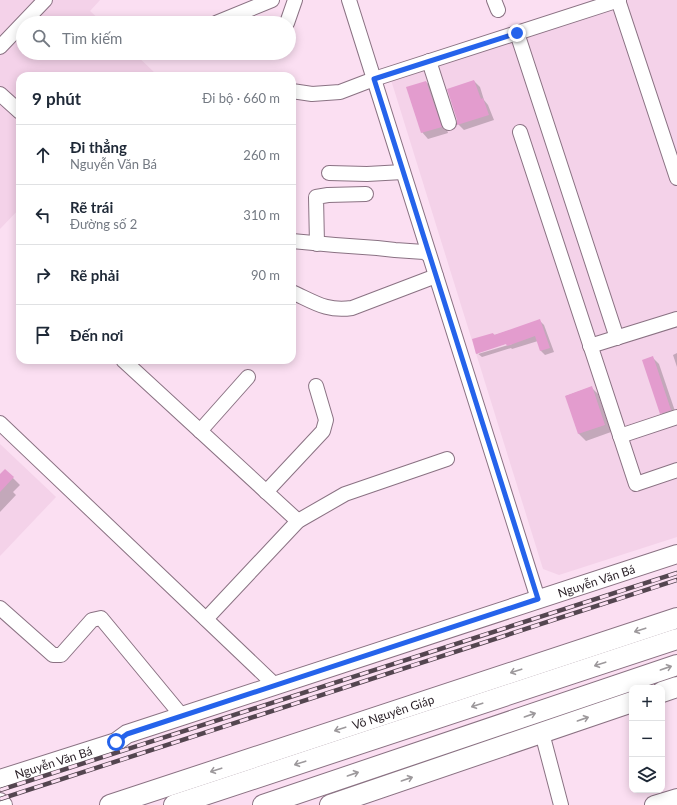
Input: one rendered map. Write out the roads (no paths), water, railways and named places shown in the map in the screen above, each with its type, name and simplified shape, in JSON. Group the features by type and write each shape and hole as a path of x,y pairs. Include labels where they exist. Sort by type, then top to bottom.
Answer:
{"highway":[{"name":"Võ Nguyên Giáp","path":"110,805 677,618"},
{"name":"Võ Nguyên Giáp","path":"174,805 677,639"},
{"path":"263,805 677,665"},
{"path":"665,691 677,687"},
{"path":"330,805 629,703"}],"main road":[{"name":"Nguyễn Văn Bá","path":"0,779 116,742 127,734 677,554"},
{"name":"Nguyễn Văn Bá","path":"0,768 113,732 127,734"},
{"path":"654,805 677,798"},
{"path":"0,802 3,805"}],"street":[{"path":"30,16 45,0"},
{"path":"233,16 272,0"},
{"path":"290,16 295,0"},
{"path":"349,0 538,599"},
{"path":"296,92 312,94 340,92 374,79 619,0 677,178"},
{"path":"0,47 16,30"},
{"path":"517,33 617,338"},
{"path":"429,61 449,123"},
{"path":"0,94 16,108"},
{"path":"520,132 636,484 677,470"},
{"path":"329,173 367,174 403,172"},
{"path":"317,244 316,197 328,195 366,194"},
{"path":"296,241 424,252 429,255"},
{"path":"296,294 325,307 334,309 352,308 436,276"},
{"path":"590,346 677,319"},
{"path":"127,364 298,521"},
{"path":"200,431 248,377"},
{"path":"266,492 324,431 326,420 316,386"},
{"path":"620,436 677,417"},
{"path":"0,423 275,685"},
{"path":"206,619 298,521 345,494 447,460"},
{"path":"0,608 53,655 61,655 92,620 101,618 182,716"},
{"path":"542,733 561,805"}],"railway":[{"path":"0,790 677,573"},
{"path":"0,799 677,580"}]}
